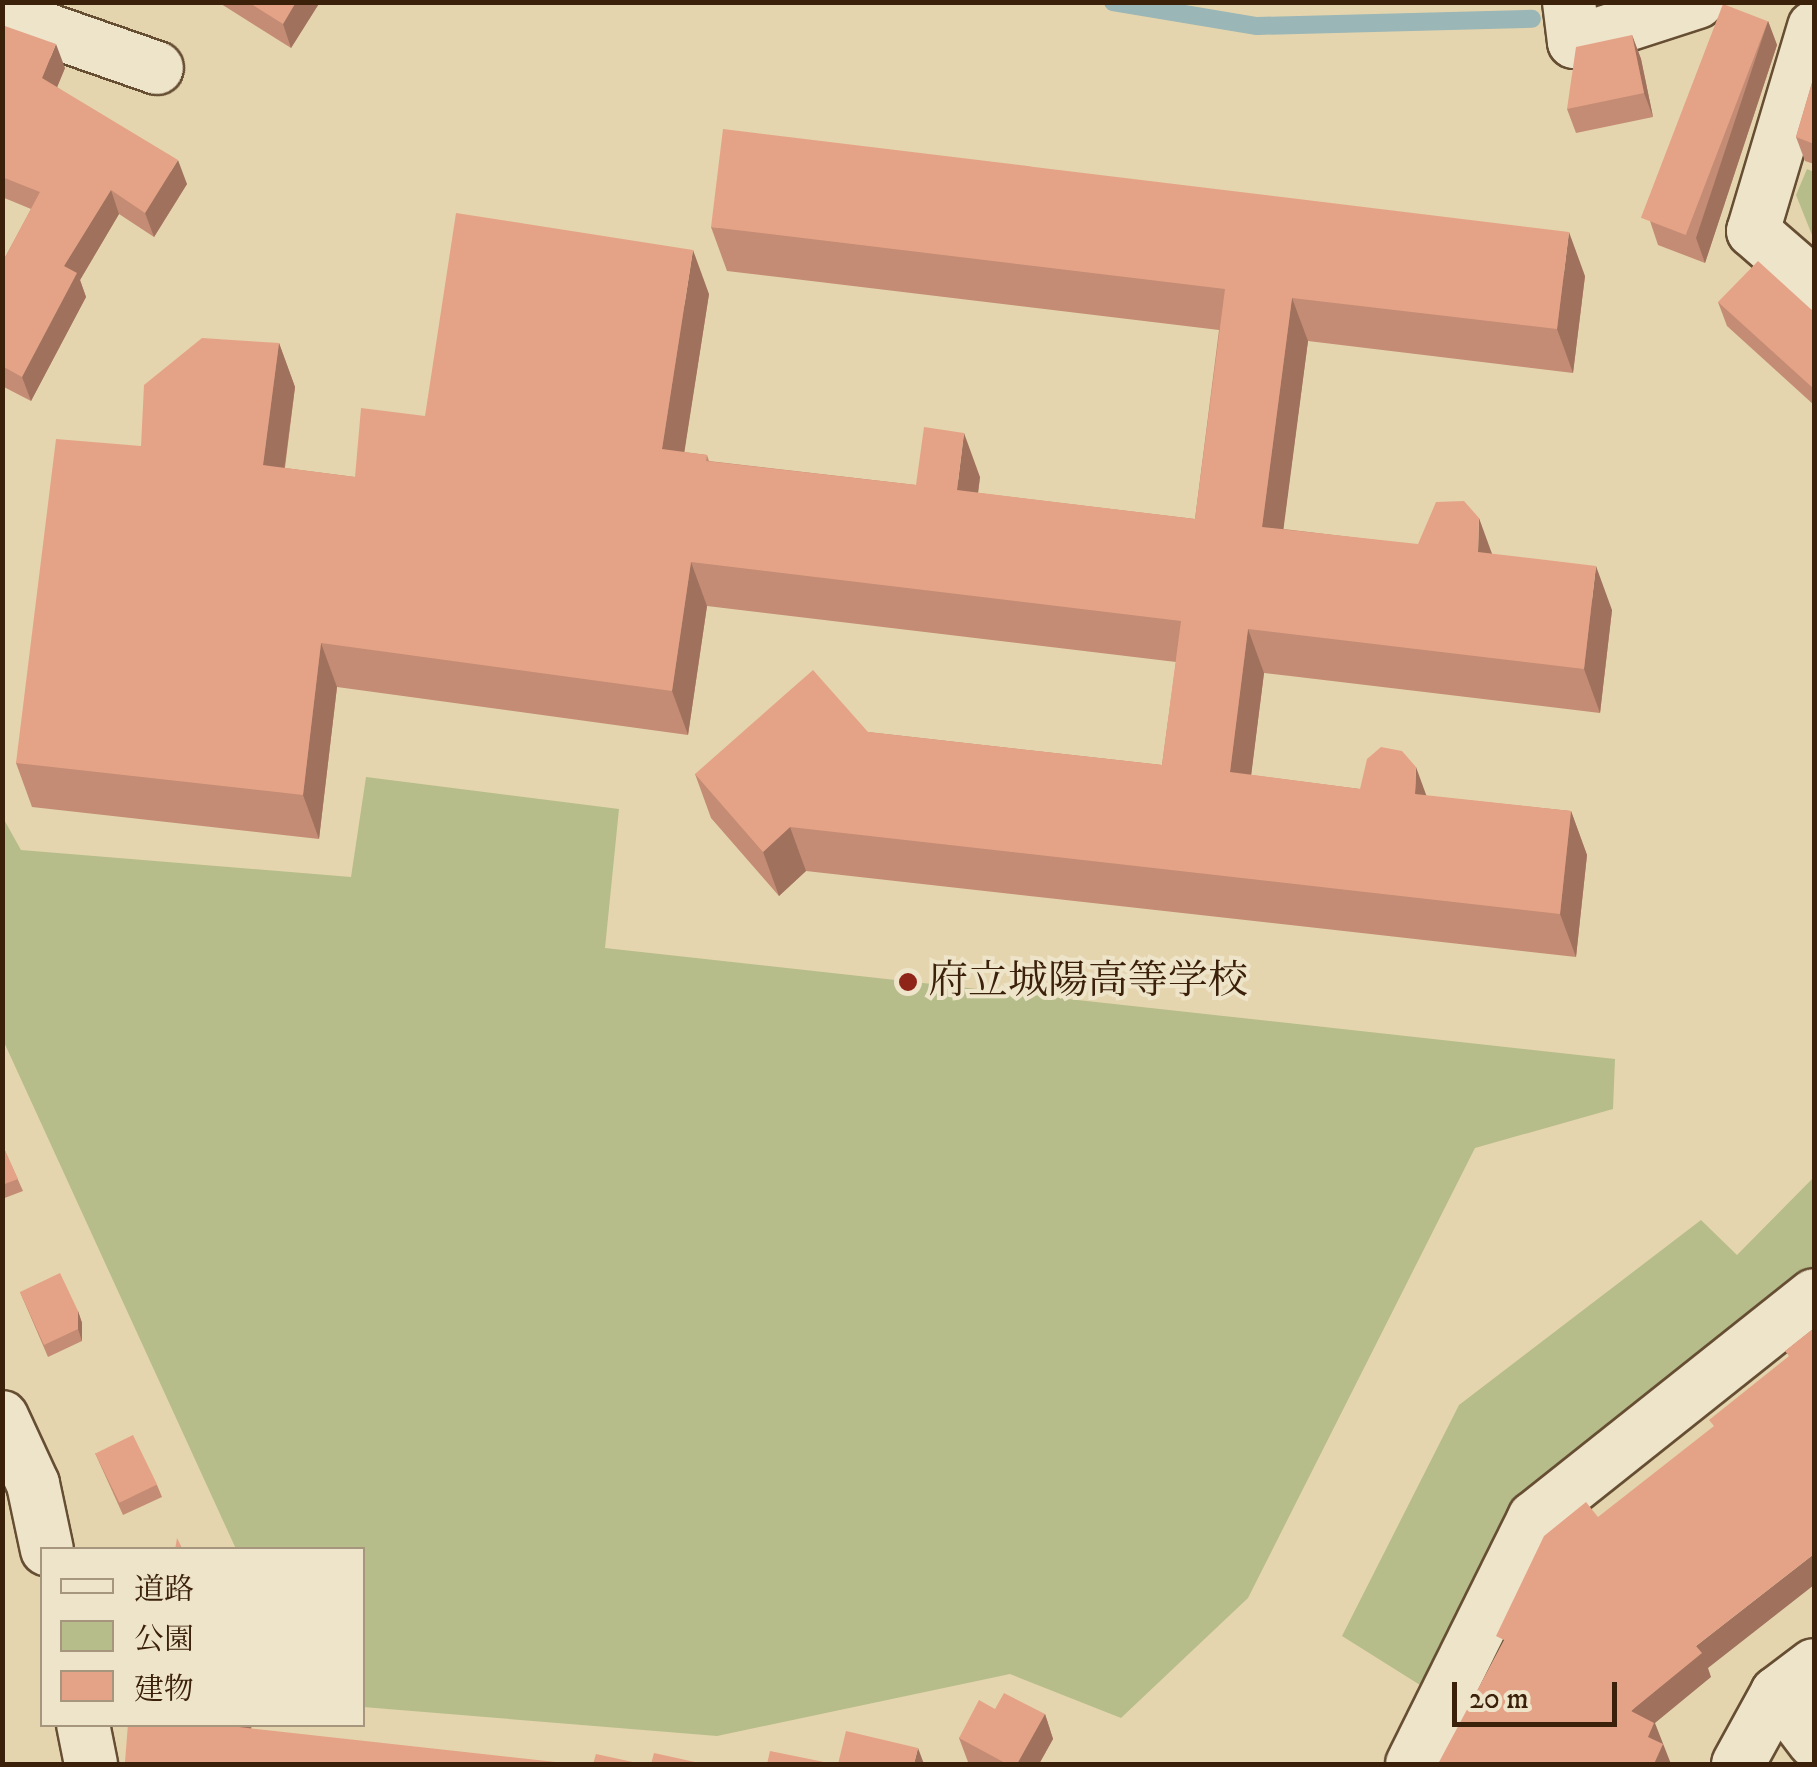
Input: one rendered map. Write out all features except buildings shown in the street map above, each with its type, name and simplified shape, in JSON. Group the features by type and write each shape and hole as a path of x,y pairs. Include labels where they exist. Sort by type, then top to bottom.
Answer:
{"street":[{"path":"1571,13 1574,42 1698,2"},
{"path":"2,14 157,68"},
{"path":"1814,26 1753,231 1814,284"},
{"path":"1412,1764 1534,1518 1814,1295"},
{"path":"2,1417 33,1484 46,1547"},
{"path":"1796,1679 1814,1742"},
{"path":"1738,1764 1796,1679"},
{"path":"84,1727 91,1764"}],"green space":[{"path":"1807,169 1814,172 1814,240 1796,195"},
{"path":"366,777 619,809 605,948 1615,1059 1613,1109 1475,1148 1248,1598 1121,1718 1010,1674 717,1736 365,1707 365,1547 235,1547 3,1040 2,816 21,850 351,877"},
{"path":"1814,1177 1814,1267 1507,1511 1420,1685 1342,1636 1459,1405 1701,1220 1737,1255"}],"waterway":[{"path":"1113,2 1257,26 1532,19"}],"place":[{"name":"府立城陽高等学校","path":"908,982"}]}
